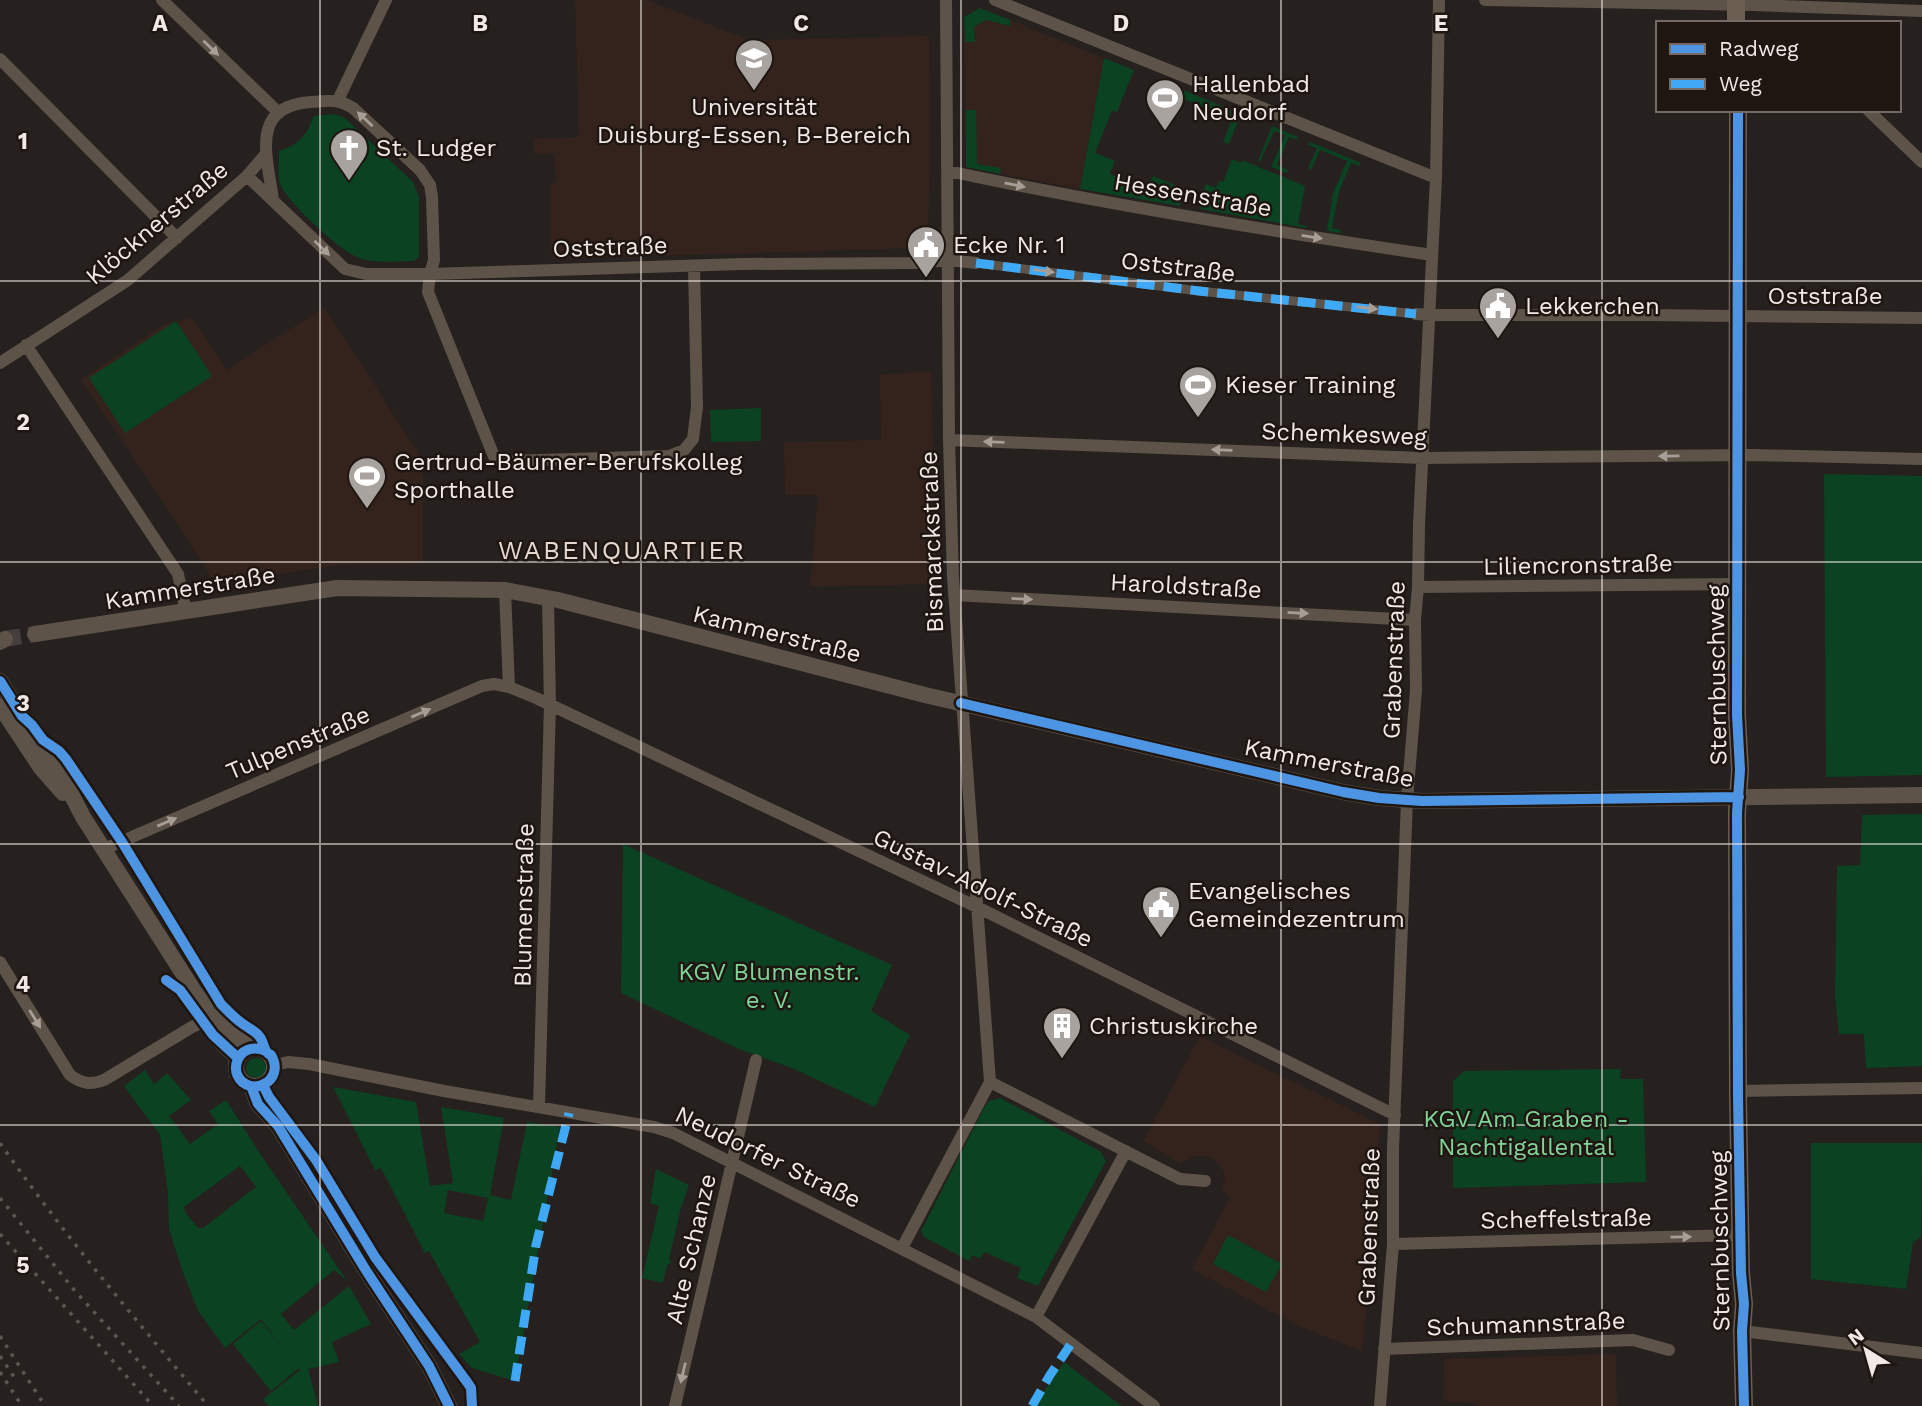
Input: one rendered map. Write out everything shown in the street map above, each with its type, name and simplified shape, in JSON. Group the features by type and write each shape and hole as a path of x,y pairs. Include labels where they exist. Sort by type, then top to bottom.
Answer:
{"main road":[{"name":"Sternbuschweg","path":"1738,112 1738,1091 1744,1406"}],"street":[{"path":"162,0 279,113"},
{"path":"338,100 386,0"},
{"name":"Bismarckstraße","path":"946,0 949,440 954,595 990,1082"},
{"path":"995,0 1436,178"},
{"name":"Grabenstraße","path":"1380,1406 1393,1244 1407,800 1416,690 1415,620 1436,178 1439,0"},
{"path":"1485,0 1736,9 1922,11"},
{"path":"0,59 177,238"},
{"path":"273,200 265,155 266,136 270,124 279,113 289,106 303,103 338,100 354,108 420,170 430,185 432,197 434,260 428,292 495,460 668,456 684,450 693,439 697,407 694,266"},
{"path":"1870,112 1922,162"},
{"name":"Klöcknerstraße","path":"0,363 128,280 247,176 265,155"},
{"name":"Hessenstraße","path":"948,171 1278,232 1432,256"},
{"path":"247,176 345,270 366,274 430,274"},
{"name":"Oststraße","path":"430,274 917,263 948,260 1199,291 1430,315 1922,317"},
{"path":"26,345 178,574 186,612"},
{"name":"Schemkesweg","path":"949,440 1422,458 1738,455 1922,459"},
{"name":"Liliencronstraße","path":"1418,587 1737,584"},
{"name":"Kammerstraße","path":"35,634 337,588 505,590 548,598 961,703 1343,792 1380,798 1422,801 1922,795"},
{"path":"505,590 509,687 550,705"},
{"name":"Haroldstraße","path":"954,595 1415,620"},
{"name":"Blumenstraße","path":"539,1106 550,705 548,598"},
{"path":"0,681 35,737 57,766 83,817 195,995 209,1019 213,1035 238,1058"},
{"name":"Tulpenstraße","path":"104,849 482,686 494,684 509,687"},
{"name":"Gustav-Adolf-Straße","path":"550,705 976,907 1395,1115"},
{"path":"0,706 41,768 83,817"},
{"path":"0,962 71,1075 78,1081 92,1084 104,1080 209,1019"},
{"path":"209,1019 252,1048 266,1051 273,1059 275,1065 272,1077 257,1086"},
{"path":"252,1048 238,1058 238,1075 241,1080 257,1086 269,1097 278,1126 429,1367 449,1406"},
{"name":"Alte Schanze","path":"675,1406 757,1060"},
{"name":"Neudorfer Straße","path":"275,1065 288,1062 309,1064 654,1127 693,1142 1036,1317 1154,1406"},
{"path":"902,1248 990,1082 1180,1179 1205,1181"},
{"path":"1738,1091 1922,1088"},
{"path":"1036,1317 1126,1151"},
{"name":"Scheffelstraße","path":"1393,1244 1740,1235"},
{"path":"1742,1331 1922,1353"},
{"name":"Schumannstraße","path":"1384,1349 1633,1340 1669,1350"}],"shaded area":[{"name":"Universität Duisburg-Essen, B-Bereich","path":"575,0 647,0 749,40 929,36 928,243 920,248 551,259 550,183 556,182 554,154 534,154 534,139 579,137"},
{"name":"Universität Duisburg-Essen, B-Bereich","path":"980,8 1104,58 1080,189 966,167 964,17"},
{"path":"324,307 423,460 423,564 340,565 215,583 80,380 165,324 192,318 227,370"},
{"path":"931,372 937,584 810,585 818,495 785,495 784,442 881,440 880,374"},
{"path":"1200,1036 1380,1124 1362,1351 1296,1325 1192,1269 1230,1197 1222,1191 1224,1172 1215,1160 1205,1156 1195,1156 1180,1164 1143,1141"},
{"path":"1616,1354 1617,1406 1477,1406 1476,1403 1443,1401 1444,1359"}],"green space":[{"path":"980,8 1010,20 1010,26 986,20 974,27 975,42 965,42 964,17"},
{"path":"1104,58 1134,70 1117,112 1112,111 1095,153 1115,161 1110,174 1147,189 1153,176 1182,188 1180,206 1080,189"},
{"path":"1166,83 1241,114 1229,144 1223,142 1232,119 1163,90"},
{"path":"966,110 976,110 977,164 1001,168 1000,174 966,167"},
{"path":"335,114 345,118 413,182 419,197 419,257 414,261 372,261 351,254 303,214 280,184 279,151 301,138 314,116"},
{"path":"1272,126 1298,137 1297,140 1289,137 1277,165 1288,170 1287,173 1271,167 1285,135 1274,131 1260,162 1258,161"},
{"path":"1310,142 1361,163 1359,166 1351,163 1339,192 1332,228 1341,230 1341,233 1327,231 1333,193 1347,161 1320,150 1311,170 1308,168 1317,148 1308,145"},
{"path":"1232,159 1241,163 1242,160 1305,186 1298,224 1307,228 1200,209 1206,184 1216,188 1219,181 1223,182"},
{"path":"176,321 212,376 125,433 89,378"},
{"path":"761,408 761,441 711,442 710,410"},
{"path":"1824,474 1922,476 1922,775 1826,777"},
{"path":"1922,814 1922,1066 1866,1068 1864,1034 1839,1034 1835,996 1837,866 1860,865 1862,815"},
{"name":"KGV Blumenstr. e. V.","path":"623,844 892,965 871,1011 910,1035 875,1107 792,1068 741,1050 621,993"},
{"path":"256,1058 263,1061 266,1068 263,1075 256,1078 249,1075 246,1068 249,1061"},
{"name":"KGV Am Graben - Nachtigallental","path":"1621,1069 1620,1079 1643,1079 1646,1182 1453,1188 1453,1081 1464,1071"},
{"path":"145,1070 154,1084 167,1073 191,1100 169,1116 190,1144 218,1124 209,1111 226,1100 347,1281 334,1270 281,1314 294,1330 349,1286 371,1324 332,1342 339,1362 308,1369 318,1406 268,1406 263,1399 300,1370 299,1368 271,1391 233,1344 261,1321 282,1347 261,1319 225,1348 198,1311 169,1229 168,1193 160,1135 124,1086","holes":["240,1166 256,1187 203,1228 198,1228 185,1212 184,1207"]},
{"path":"333,1087 416,1102 430,1186 453,1183 441,1107 504,1118 490,1195 511,1200 527,1122 560,1127 515,1381 472,1368 459,1354 480,1342 429,1251 425,1253 381,1168 375,1170","holes":["448,1190 488,1198 483,1221 444,1213"]},
{"path":"1000,1098 1100,1151 1106,1161 1038,1286 1017,1278 1021,1268 984,1252 980,1259 973,1255 969,1261 924,1237 921,1231 985,1106 989,1101"},
{"path":"1811,1143 1922,1143 1921,1237 1913,1242 1906,1289 1811,1279"},
{"path":"656,1169 689,1185 669,1259 671,1263 667,1265 663,1283 642,1278 659,1206 650,1203"},
{"path":"1228,1235 1282,1264 1266,1292 1213,1264"},
{"path":"1064,1362 1122,1406 1036,1406"}],"tunnel":[{"path":"5,639 35,634"}],"railway":[{"path":"0,1143 75,1244 208,1406"},
{"path":"0,1198 75,1291 179,1406"},
{"path":"0,1234 153,1406"},
{"path":"0,1336 45,1406"},
{"path":"0,1356 16,1380"},
{"path":"0,1372 22,1406"}],"marked path":[{"path":"976,263 1199,291 1416,314"},
{"path":"515,1381 536,1245 569,1113"},
{"path":"1032,1406 1071,1344"}],"cycle path":[{"path":"1738,112 1738,1095 1744,1406"},
{"path":"0,681 22,716 43,740 66,759 122,842 221,1004 258,1035 271,1055 275,1069 269,1081 254,1086 242,1082 236,1068 241,1054 256,1048 266,1051"},
{"path":"961,703 1343,792 1379,798 1422,801 1739,797"},
{"path":"166,980 180,990 213,1035 238,1058"},
{"path":"263,1085 316,1160 375,1257 471,1388 472,1406"},
{"path":"251,1086 258,1104 278,1126 367,1272 429,1366 449,1406"}],"place":[{"name":"Universität Duisburg-Essen, B-Bereich","path":"754,92"},
{"name":"Hallenbad Neudorf","path":"1165,132"},
{"name":"St. Ludger","path":"349,182"},
{"name":"Ecke Nr. 1","path":"926,279"},
{"name":"Lekkerchen","path":"1498,340"},
{"name":"Kieser Training","path":"1198,419"},
{"name":"Gertrud-Bäumer-Berufskolleg Sporthalle","path":"367,510"},
{"name":"Evangelisches Gemeindezentrum","path":"1161,939"},
{"name":"Christuskirche","path":"1062,1060"}],"district":[{"name":"WABENQUARTIER","path":"622,550"}]}
